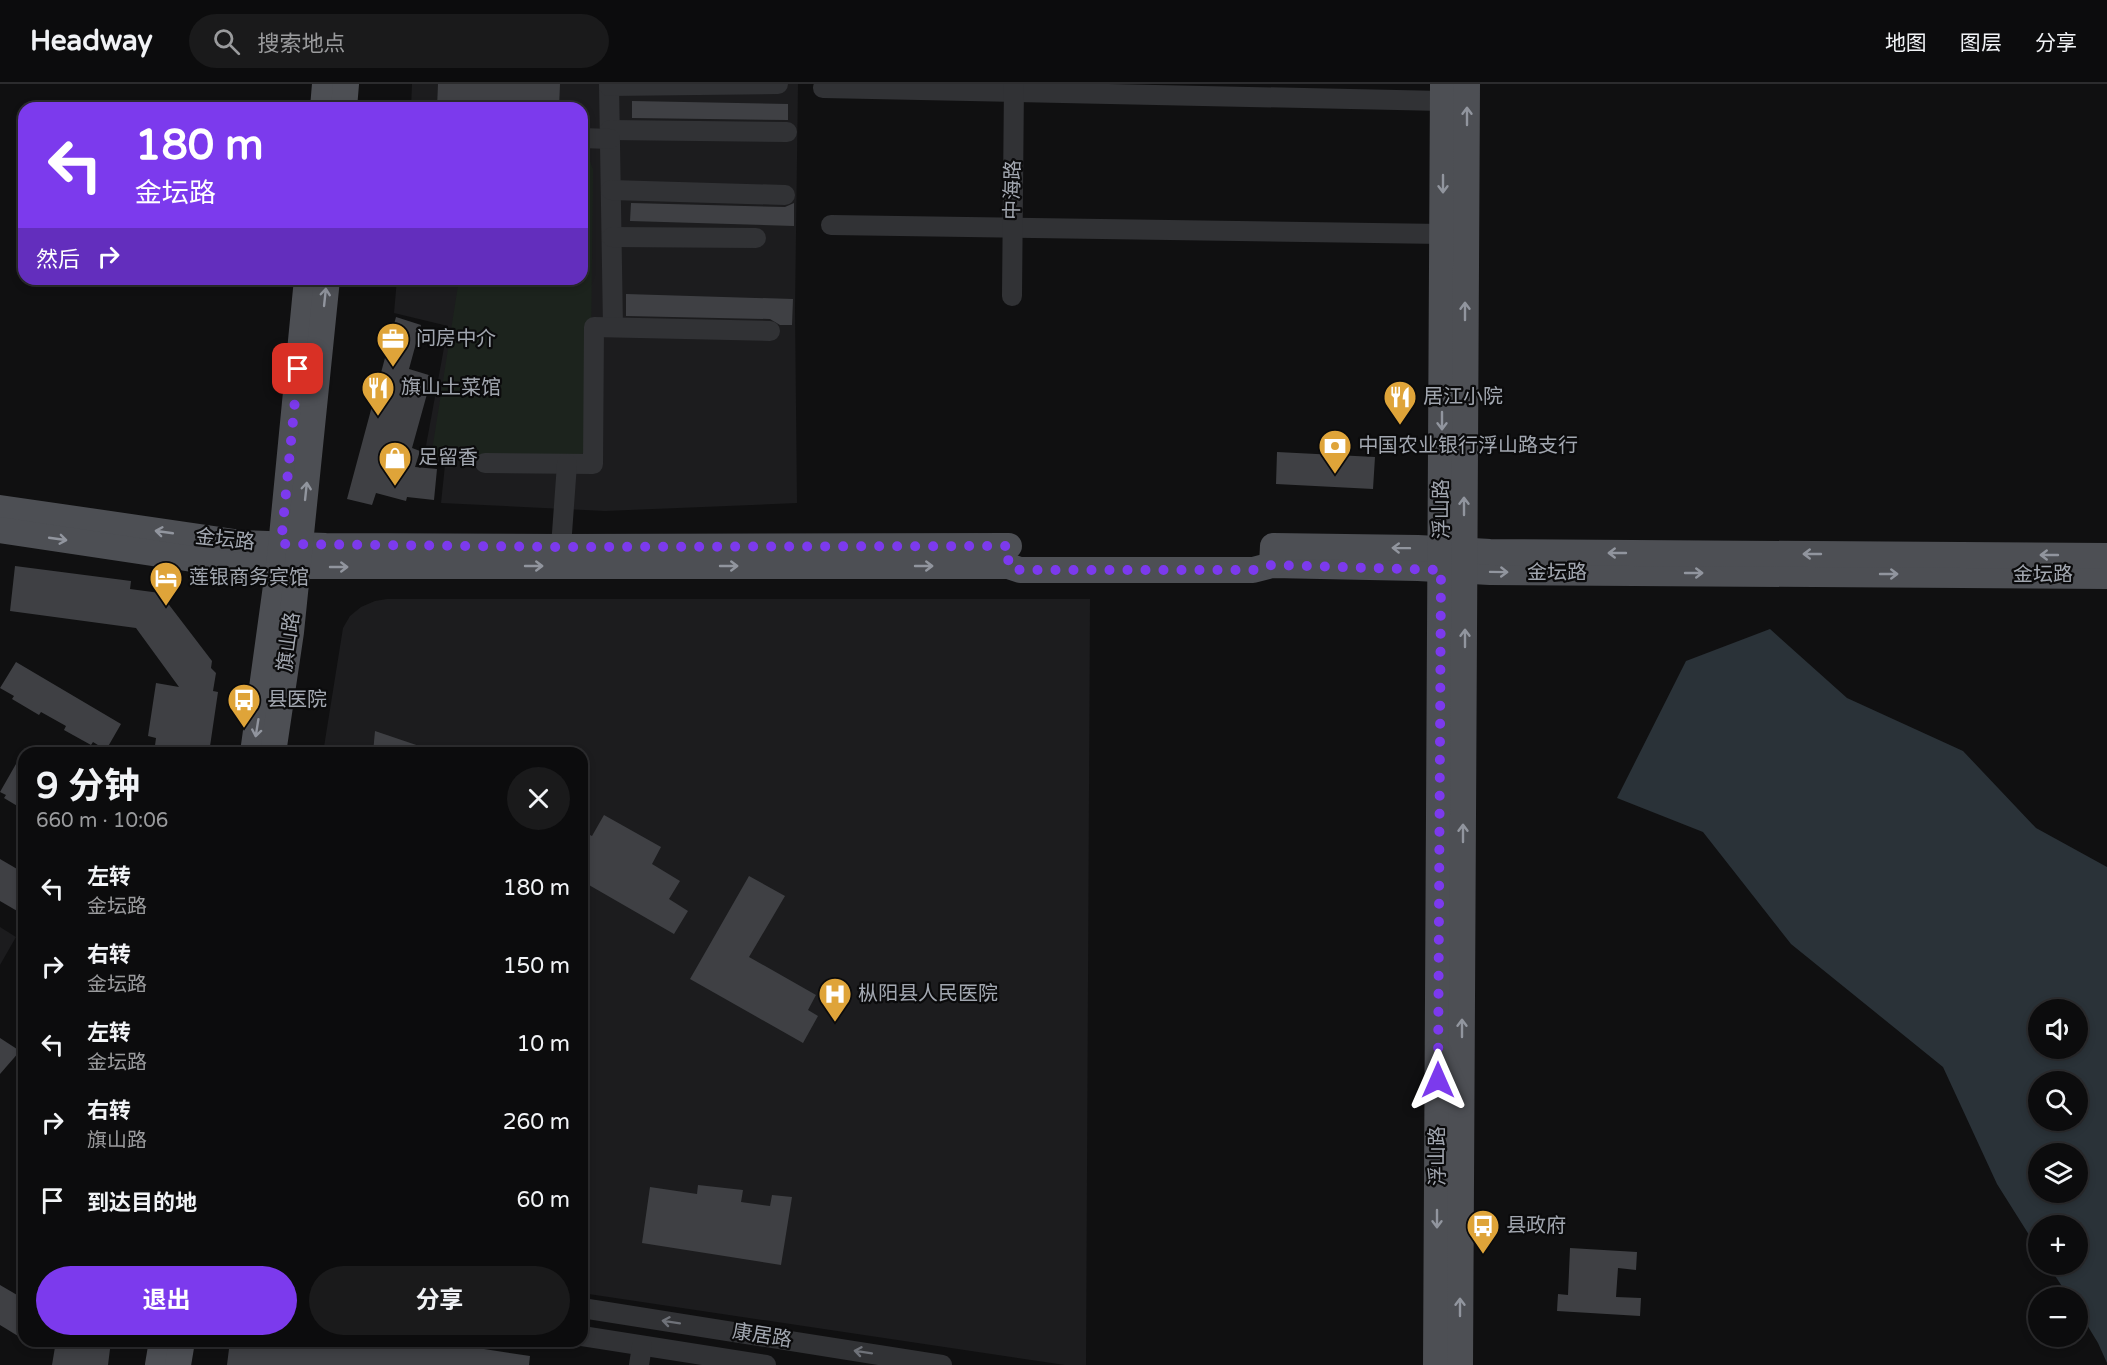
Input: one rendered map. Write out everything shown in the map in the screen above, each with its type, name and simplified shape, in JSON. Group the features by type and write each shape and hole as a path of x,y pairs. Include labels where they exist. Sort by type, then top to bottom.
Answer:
{"main road":[{"path":"324,102 325,84"},
{"path":"344,102 346,84"},
{"name":"浮山路","path":"1436,1365 1453,560 1467,84"},
{"name":"浮山路","path":"1443,93 1443,234 1453,560 1460,1365"},
{"name":"旗山路","path":"274,747 291,632 290,556 307,285"},
{"name":"旗山路","path":"254,747 290,556 326,285"},
{"name":"金坛路","path":"0,508 241,543 290,556 1009,556"},
{"name":"金坛路","path":"0,530 239,566 290,556 561,547 1009,556"},
{"name":"金坛路","path":"1009,556 1020,570 1253,570 1272,555 2107,576"},
{"name":"金坛路","path":"1453,560 2107,555"},
{"path":"159,1365 161,1347"},
{"path":"178,1365 181,1347"}],"street":[{"path":"614,327 609,85 778,84"},
{"path":"823,88 1443,93"},
{"name":"中海路","path":"1012,296 1014,88"},
{"path":"588,137 610,134 787,132"},
{"path":"611,190 785,195"},
{"path":"831,225 1443,234"},
{"path":"612,237 756,238"},
{"path":"485,463 593,464 594,327 770,331"},
{"path":"561,547 567,464"},
{"name":"康居路","path":"588,1309 942,1365"},
{"name":"康居路","path":"588,1338 641,1355 766,1365"}],"shaded area":[{"path":"412,84 798,84 795,310 797,503 605,511 441,503 445,465 423,462 448,326 394,313 396,285 588,285 588,102 411,102"},
{"path":"588,159 593,170 590,438 584,453 570,457 431,457 458,285 588,285"},
{"name":"枞阳县人民医院","path":"387,599 1090,599 1086,1365 1065,1365 588,1294 588,747 324,747 343,628 350,616 361,607"},
{"path":"1770,629 1847,698 1963,751 2036,828 2107,867 2107,1363 2088,1326 2088,1287 2062,1287 2055,1275 2088,1275 2088,1215 2028,1215 2028,1233 1997,1184 1943,1067 1791,944 1703,832 1617,798 1686,661"},
{"path":"0,927 16,937 0,965"}],"building":[{"path":"438,84 560,84 559,102 437,102"},
{"path":"632,101 788,104 788,120 632,118"},
{"path":"631,203 785,207 794,203 794,226 630,221"},
{"path":"626,294 793,299 792,325 780,325 770,319 626,316"},
{"path":"396,317 421,325 409,369 432,376 412,448 420,451 415,467 437,469 434,500 407,497 406,501 376,493 372,505 347,499"},
{"path":"1277,452 1375,457 1373,489 1276,484"},
{"path":"15,566 131,581 130,589 160,593 212,661 211,668 216,673 213,691 218,692 210,747 155,747 156,738 148,736 156,683 179,687 136,628 10,611"},
{"path":"16,662 121,724 108,747 101,747 93,742 91,745 64,730 66,726 41,712 39,715 12,699 14,696 0,688"},
{"path":"375,731 422,747 374,747"},
{"path":"18,760 18,806 4,798 6,795 0,792"},
{"path":"604,815 661,847 652,864 680,881 669,899 688,911 674,934 588,884 588,834 592,836"},
{"path":"0,859 18,870 18,912 0,901"},
{"path":"749,876 785,896 749,957 816,995 808,1010 818,1016 803,1043 690,979"},
{"path":"0,1038 18,1050 18,1053 0,1074"},
{"path":"698,1185 743,1190 741,1202 770,1206 772,1195 792,1197 781,1265 642,1243 650,1187 697,1194"},
{"path":"1570,1248 1637,1252 1636,1270 1618,1268 1616,1297 1641,1298 1640,1316 1557,1311 1558,1294 1568,1295"},
{"path":"0,1285 18,1296 18,1336 0,1325"},
{"path":"55,1347 110,1347 108,1365 52,1365"},
{"path":"229,1347 471,1347 530,1356 529,1365 227,1365"}],"place":[{"name":"问房中介","path":"393,368"},
{"name":"旗山土菜馆","path":"378,417"},
{"name":"居江小院","path":"1400,426"},
{"name":"中国农业银行浮山路支行","path":"1335,475"},
{"name":"足留香","path":"395,487"},
{"name":"莲银商务宾馆","path":"166,607"},
{"name":"县医院","path":"244,729"},
{"name":"枞阳县人民医院","path":"835,1023"},
{"name":"县政府","path":"1483,1255"}],"route":[{"path":"298,369 281,544 561,547 1009,546 1008,566 1020,570 1253,570 1272,565 1441,570 1438,1080"}]}
